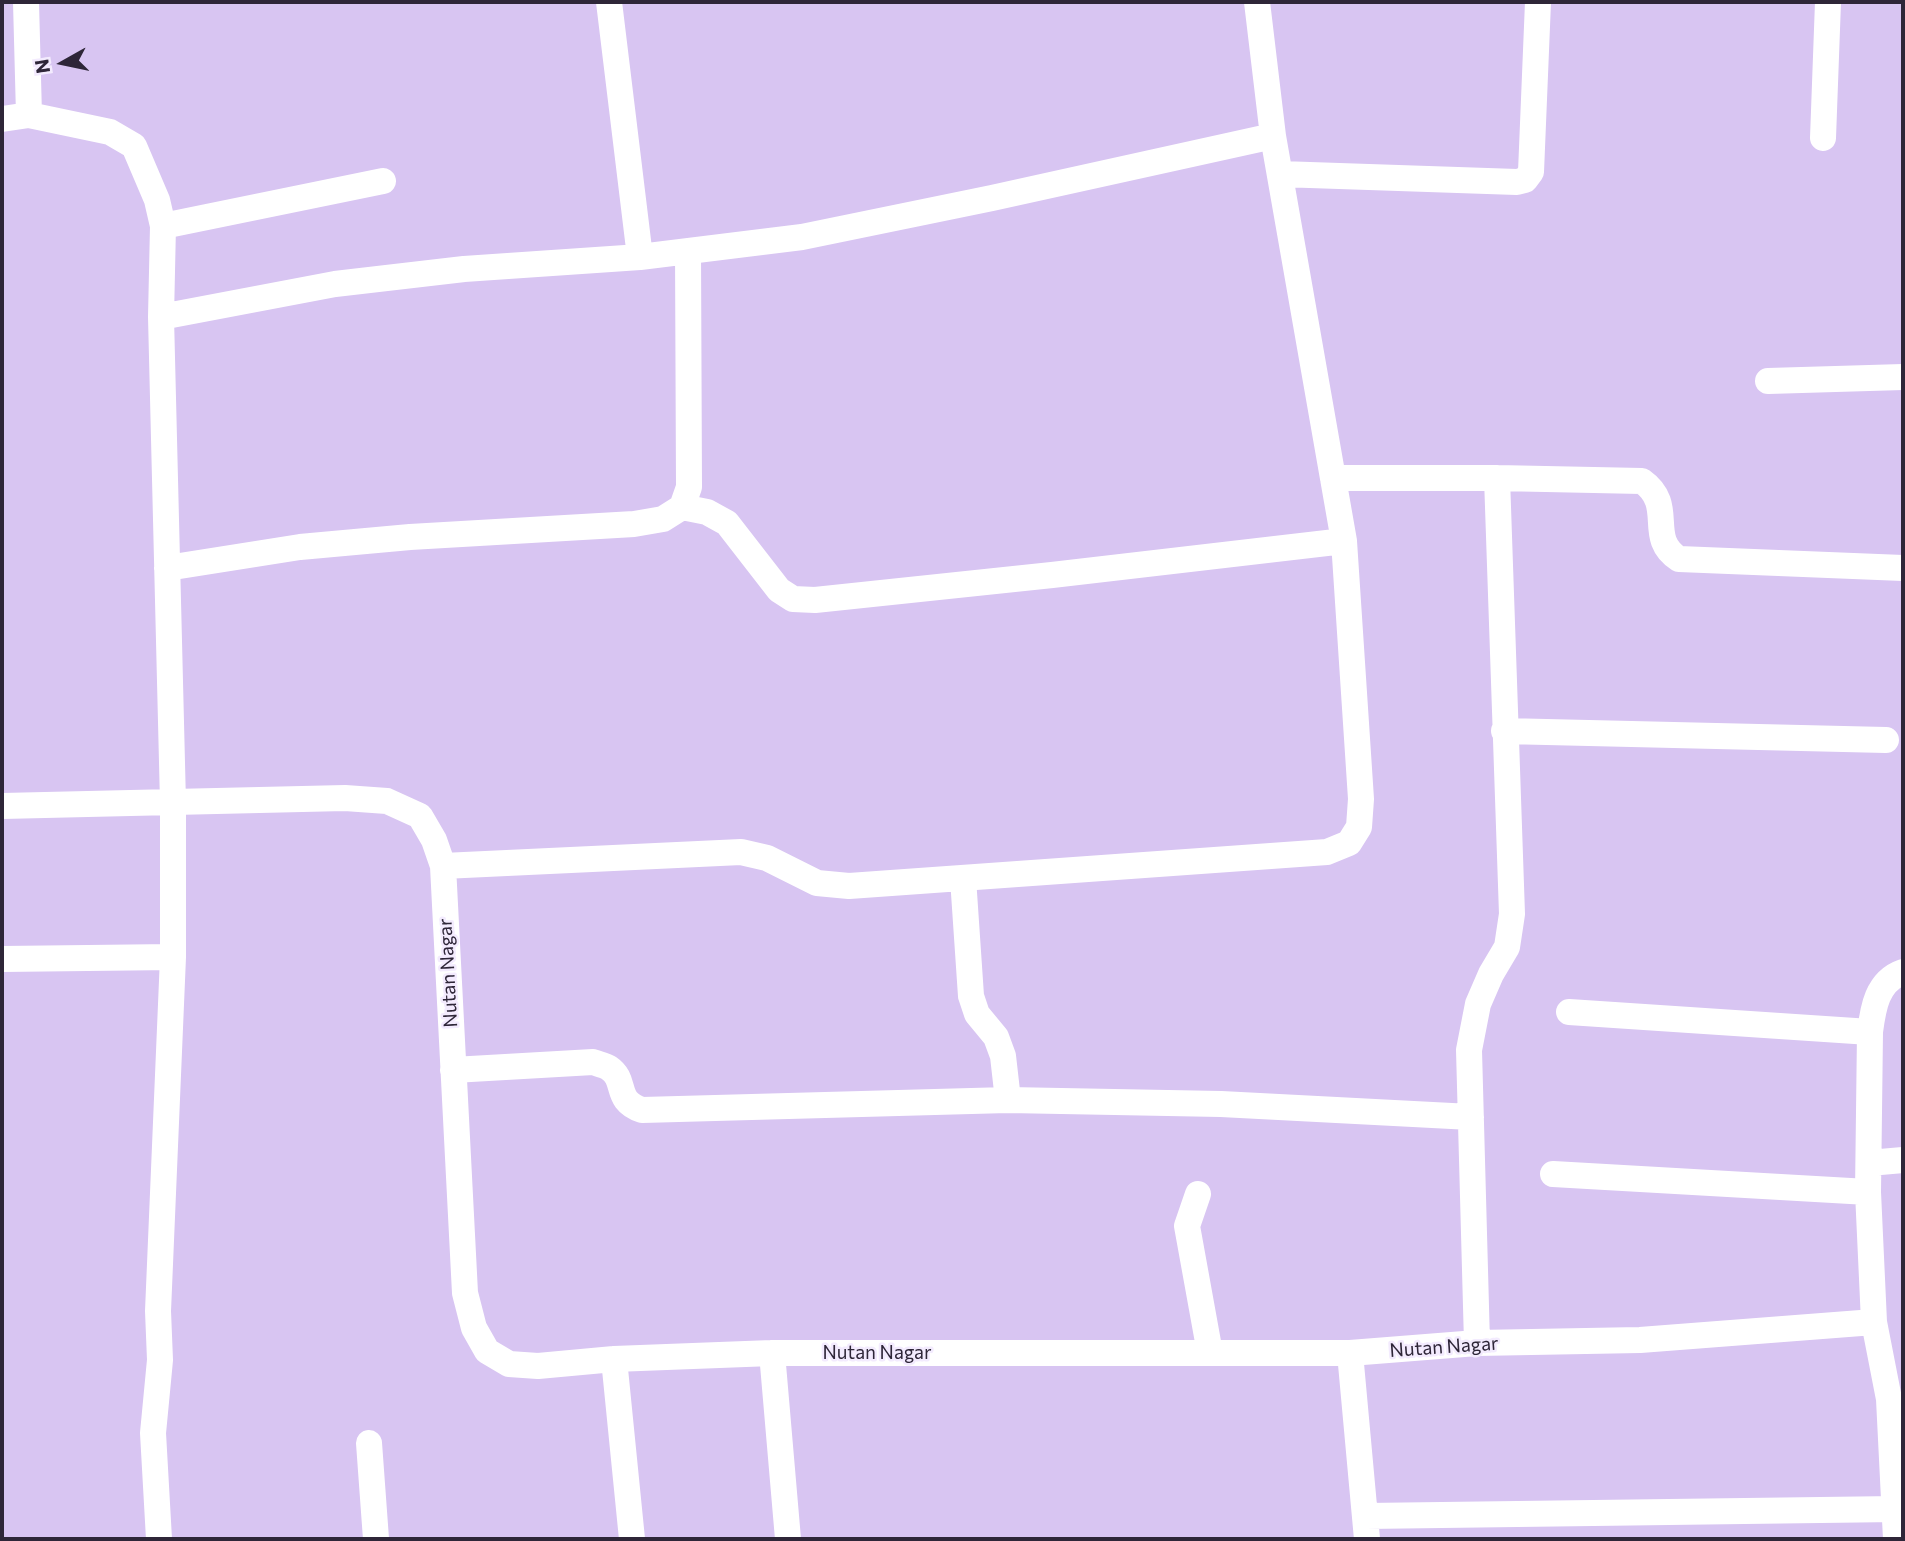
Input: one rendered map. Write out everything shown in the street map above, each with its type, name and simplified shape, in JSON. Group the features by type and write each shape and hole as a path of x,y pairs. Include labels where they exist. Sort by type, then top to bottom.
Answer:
{"street":[{"path":"26,2 29,115"},
{"path":"609,2 639,257"},
{"path":"443,866 741,852 767,858 817,883 849,886 1326,852 1349,844 1359,827 1361,799 1343,541 1273,136 1257,2"},
{"path":"1280,174 1503,182 1525,180 1531,172 1538,2"},
{"path":"1823,138 1828,2"},
{"path":"2,119 29,115 110,132 134,146 157,200 163,226 161,317 173,803 173,957 158,1311 160,1360 153,1433 159,1539"},
{"path":"161,317 335,284 464,270 639,257 802,237 1273,136"},
{"path":"163,226 383,181"},
{"path":"167,568 300,547 396,538 634,524 663,519 681,508 689,487 688,251"},
{"path":"1768,381 1903,377"},
{"path":"1333,478 1642,481 1655,490 1660,506 1663,542 1668,552 1679,559 1903,568"},
{"path":"1477,1343 1469,1050 1478,1004 1507,947 1512,915 1497,478"},
{"path":"681,508 708,512 727,523 779,590 793,599 815,600 1024,578 1343,541"},
{"path":"1504,731 1886,740"},
{"name":"Nutan Nagar","path":"2,806 345,798 387,801 420,816 434,840 443,866 465,1293 474,1328 487,1351 509,1364 538,1366 614,1359 772,1353 1350,1353 1477,1343 1640,1340 1874,1322"},
{"path":"963,878 971,996 977,1014 996,1037 1003,1056 1008,1100"},
{"path":"2,959 173,957"},
{"path":"1896,1539 1889,1399 1891,1357 1874,1322 1868,1192 1870,1032 1873,1006 1881,988 1903,972"},
{"path":"1569,1012 1870,1032"},
{"path":"453,1070 593,1062 609,1067 617,1076 623,1097 631,1106 642,1110 1008,1100 1221,1104 1471,1117"},
{"path":"1869,1163 1903,1160"},
{"path":"1553,1174 1868,1192"},
{"path":"1198,1194 1187,1226 1210,1353"},
{"path":"772,1353 788,1539"},
{"path":"1350,1353 1367,1528 1896,1509"},
{"path":"614,1359 632,1539"},
{"path":"369,1443 376,1539"}]}
